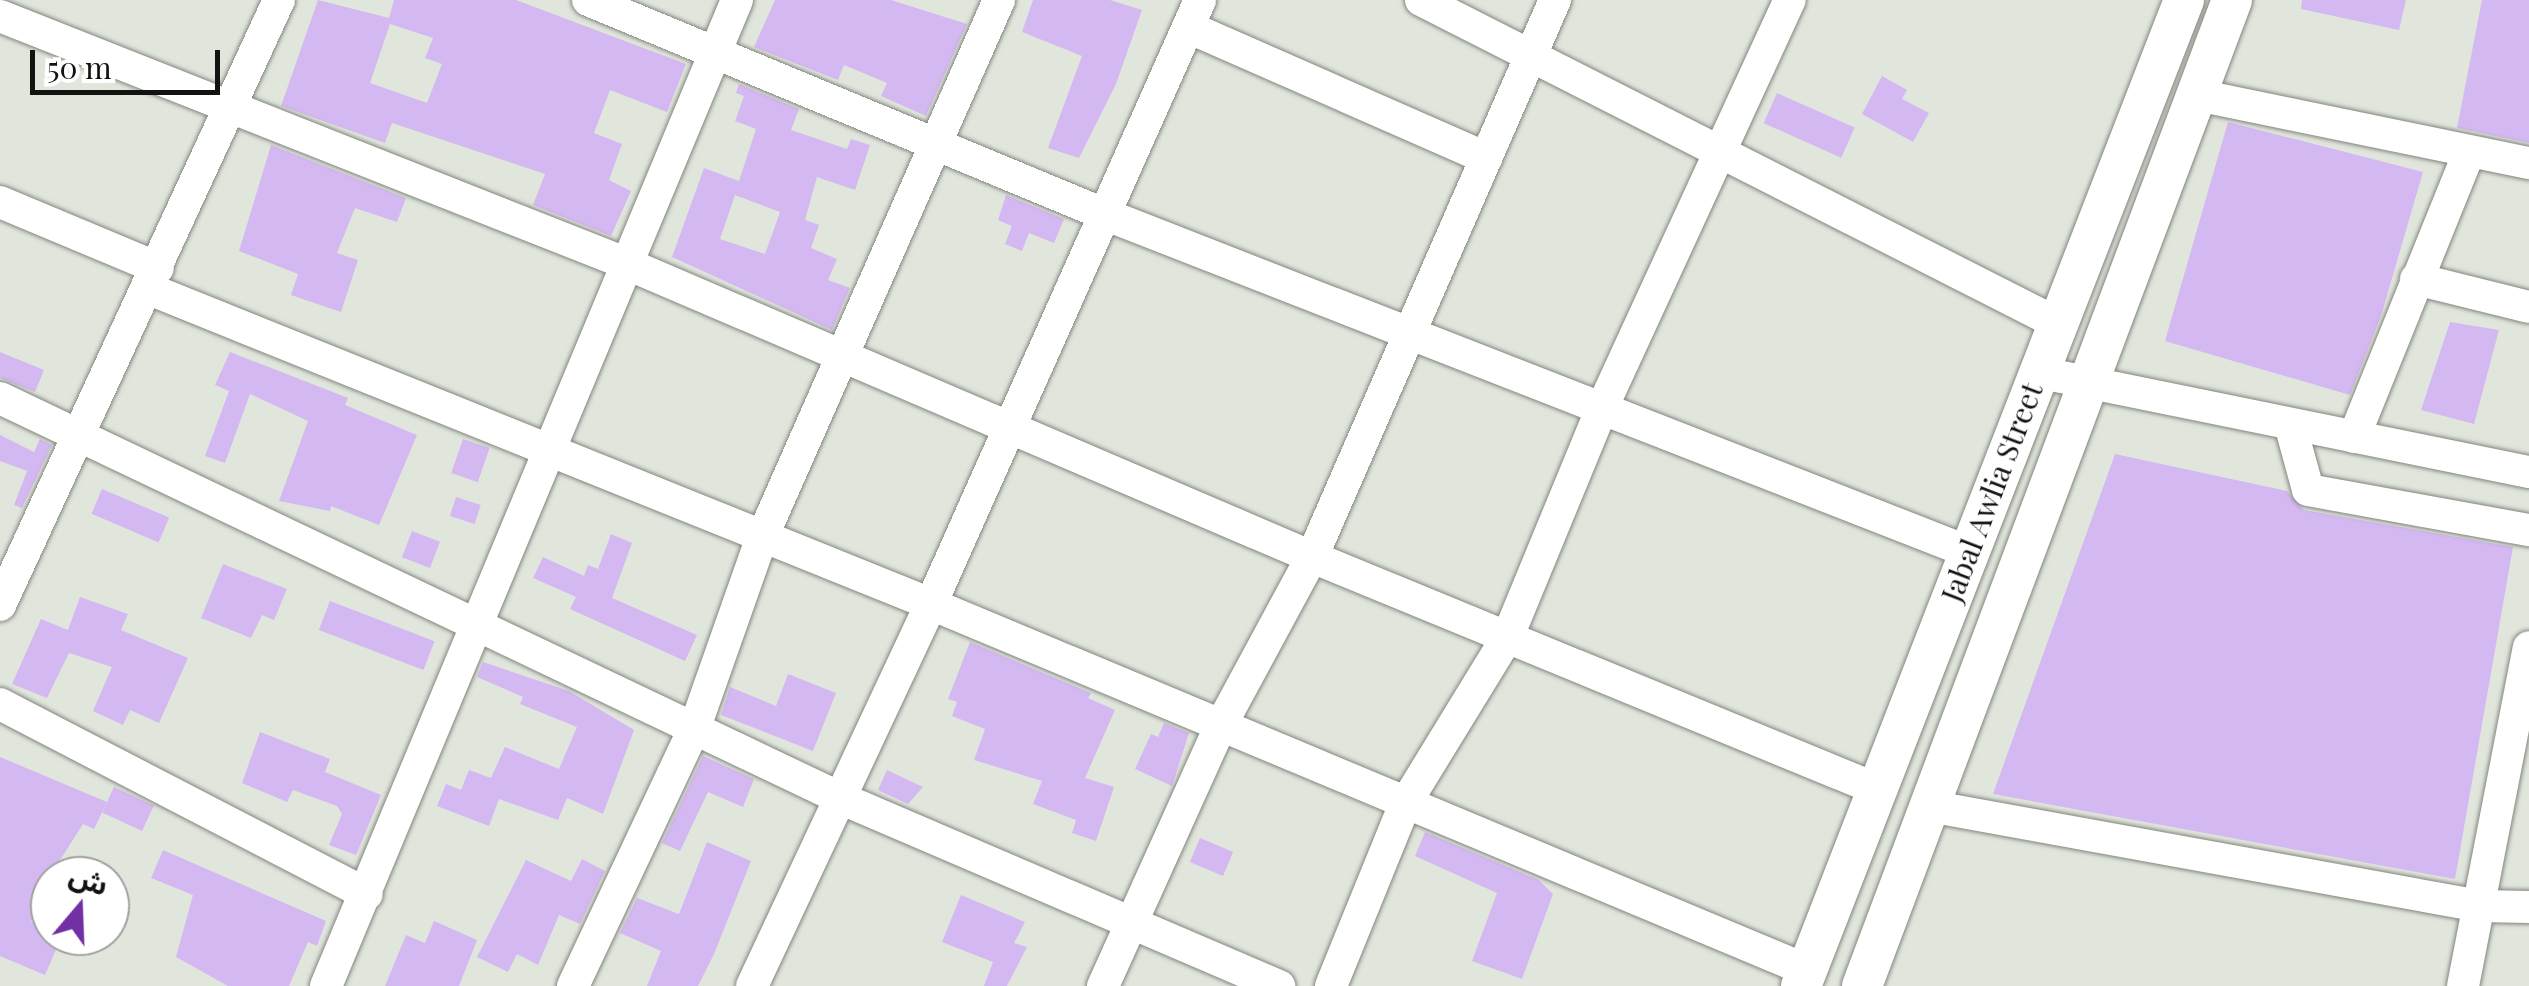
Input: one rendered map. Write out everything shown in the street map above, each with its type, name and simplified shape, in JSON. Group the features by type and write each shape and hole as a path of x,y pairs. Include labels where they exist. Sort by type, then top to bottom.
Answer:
{"main road":[{"name":"Jabal Awlia Street","path":"1804,978 2055,322 2184,0"},
{"name":"Jabal Awlia Street","path":"1862,986 2232,0"}],"street":[{"path":"0,605 232,112 279,0"},
{"path":"588,0 1104,214 1969,552"},
{"path":"326,986 737,0"},
{"path":"573,986 695,727 761,540 999,0"},
{"path":"1421,0 1719,155 2055,322"},
{"path":"1103,986 1221,725 1312,557 1555,0"},
{"path":"1331,986 1405,804 1508,636 1602,408 1790,0"},
{"path":"752,986 931,604 1194,13 1486,158"},
{"path":"0,16 232,112 625,264 1312,557 1879,790"},
{"path":"2197,94 2529,163"},
{"path":"2354,436 2469,152"},
{"path":"0,202 153,279 550,451 1221,725 1804,978"},
{"path":"2416,279 2529,307"},
{"path":"2037,372 2529,472"},
{"path":"0,398 840,798 1278,986"},
{"path":"2290,424 2300,482 2308,490 2529,530"},
{"path":"2463,986 2529,647"},
{"path":"0,704 367,894"},
{"path":"1929,806 2480,906 2529,908"}],"building":[{"path":"318,0 389,18 394,0 516,0 686,64 667,112 610,90 594,133 622,144 609,180 631,191 611,236 533,205 545,174 392,123 385,143 281,106","holes":["390,24 433,38 425,58 442,64 427,103 370,83"]},
{"path":"775,0 891,0 967,24 926,116 881,96 887,83 844,65 838,80 754,47"},
{"path":"1033,0 1110,0 1142,10 1116,84 1079,158 1048,148 1082,56 1022,32"},
{"path":"2302,0 2406,0 2399,30 2301,9"},
{"path":"2482,0 2529,0 2529,143 2457,128"},
{"path":"1882,76 1907,90 1902,99 1929,113 1913,142 1862,114"},
{"path":"739,84 799,109 791,130 847,149 851,139 870,145 855,190 817,177 805,220 819,225 811,248 837,259 828,280 850,288 832,330 672,257 704,168 739,181 756,129 735,121 744,96 736,93","holes":["735,195 780,212 765,254 720,239"]},
{"path":"1777,93 1855,128 1841,158 1764,123"},
{"path":"2228,122 2423,172 2381,316 2350,395 2165,341"},
{"path":"271,145 406,198 397,222 355,208 337,253 358,260 341,312 291,295 298,274 239,251"},
{"path":"1006,195 1064,219 1054,243 1029,233 1022,251 1005,244 1012,226 998,220"},
{"path":"2450,322 2499,330 2474,424 2421,410"},
{"path":"0,352 44,370 35,392 0,378"},
{"path":"230,352 348,398 345,405 417,435 379,525 331,506 330,511 279,501 308,421 250,394 225,463 205,456 229,391 215,385"},
{"path":"0,435 34,452 40,439 52,445 22,508 14,505 27,471 0,461"},
{"path":"463,439 489,448 478,482 451,473"},
{"path":"2115,454 2287,491 2304,510 2513,547 2455,879 1993,794"},
{"path":"102,489 169,518 159,542 91,514"},
{"path":"456,497 481,505 475,524 450,516"},
{"path":"412,531 440,542 430,568 402,557"},
{"path":"611,534 632,543 612,598 697,635 685,661 570,609 576,597 533,578 543,557 584,576 588,565 598,569"},
{"path":"223,564 287,589 274,620 262,615 251,638 201,618"},
{"path":"80,597 128,614 121,630 188,658 159,723 130,710 123,725 93,711 112,667 69,653 47,698 12,684 41,619 68,630"},
{"path":"330,601 435,641 423,670 319,630"},
{"path":"970,642 1091,693 1088,698 1115,710 1085,778 1114,787 1096,841 1072,833 1076,820 1033,804 1042,781 974,760 985,729 952,716 957,702 948,699"},
{"path":"483,662 569,691 634,730 603,814 567,798 558,820 499,799 489,826 437,806 446,784 461,790 469,770 491,778 505,747 559,769 577,727 520,704 523,697 477,677"},
{"path":"788,674 836,693 813,751 721,715 730,687 776,706"},
{"path":"1164,723 1189,733 1172,786 1135,769 1151,734 1158,737"},
{"path":"260,732 330,759 325,772 381,795 356,855 329,845 342,814 337,806 293,790 287,802 242,783"},
{"path":"703,756 754,779 743,807 708,792 680,851 662,843"},
{"path":"0,757 107,802 94,829 83,824 63,856 30,856 30,956 53,956 45,975 0,956"},
{"path":"887,770 923,787 908,804 878,790"},
{"path":"114,787 154,806 142,831 102,812"},
{"path":"1425,832 1539,880 1553,894 1522,979 1472,961 1497,893 1415,856"},
{"path":"1200,838 1233,852 1223,876 1190,862"},
{"path":"707,842 751,861 714,954 698,986 647,986 661,951 620,933 637,898 679,914"},
{"path":"163,850 326,921 317,946 308,942 289,986 228,986 176,957 193,895 151,878"},
{"path":"582,859 605,871 580,924 559,915 538,965 517,954 508,972 477,957 526,860 571,881"},
{"path":"961,895 1025,922 1014,943 1027,947 1007,986 984,986 993,962 942,942"},
{"path":"434,921 477,940 459,986 385,986 406,935 425,943"}]}
